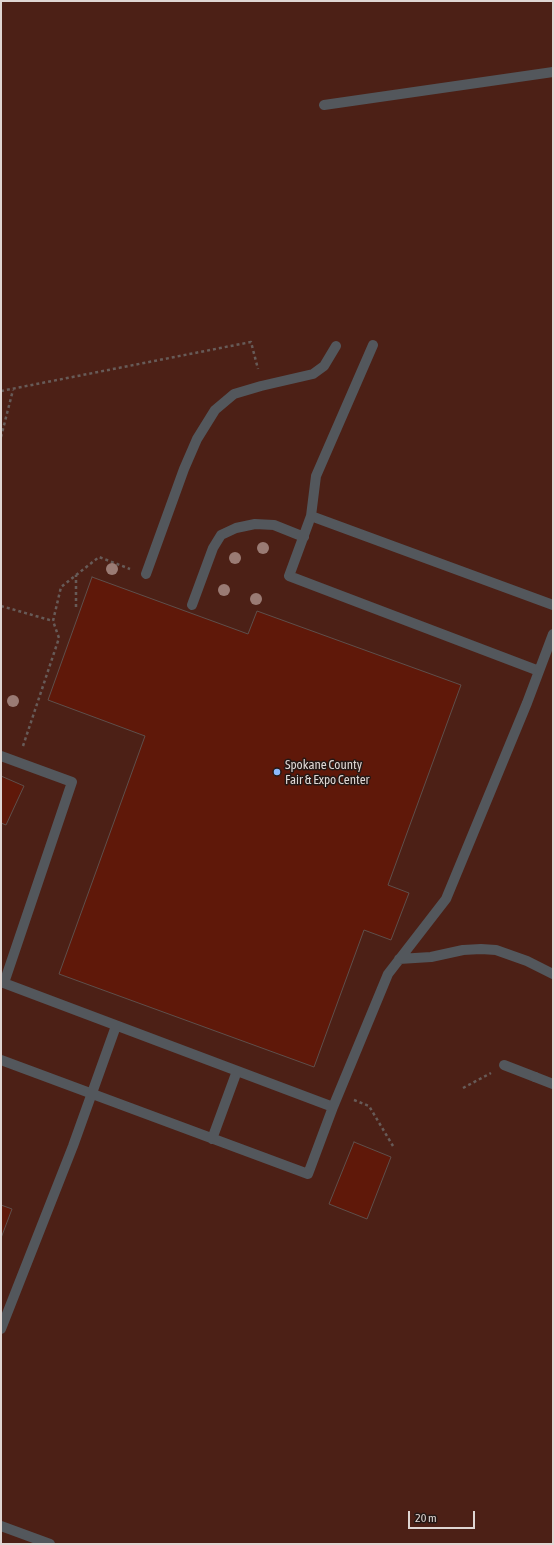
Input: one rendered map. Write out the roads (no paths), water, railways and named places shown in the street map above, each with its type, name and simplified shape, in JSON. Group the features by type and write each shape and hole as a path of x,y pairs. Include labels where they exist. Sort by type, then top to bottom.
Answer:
{"street":[{"path":"324,105 553,72"},
{"path":"373,345 316,476 312,516 289,576 539,671"},
{"path":"146,574 184,470 197,439 215,410 234,394 313,374 324,366 336,346"},
{"path":"312,516 553,605"},
{"path":"192,605 213,548 221,535 236,528 255,524 274,525 304,536"},
{"path":"1,1060 308,1174 333,1107 388,974 446,899 527,703 553,634"},
{"path":"1,756 72,782 2,983 333,1107"},
{"path":"399,959 431,957 463,950 496,950 527,961 553,974"},
{"path":"1,1329 73,1146 116,1026"},
{"path":"504,1065 553,1084"},
{"path":"212,1139 237,1072"},
{"path":"1,1526 50,1544"}],"place":[{"name":"Spokane County Fair & Expo Center","path":"277,772"}]}
